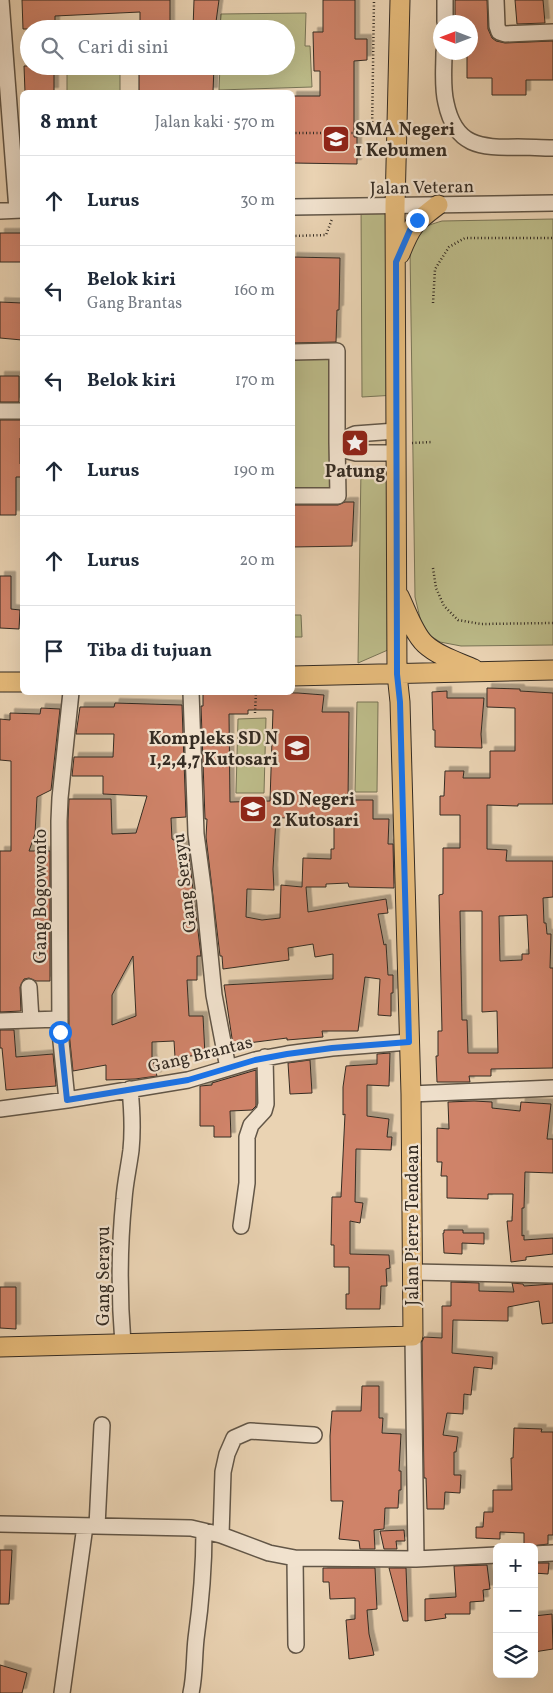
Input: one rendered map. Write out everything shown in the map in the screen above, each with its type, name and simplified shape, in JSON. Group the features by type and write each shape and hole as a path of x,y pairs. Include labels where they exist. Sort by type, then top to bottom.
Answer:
{"main road":[{"name":"Jalan Pierre Tendean","path":"400,0 395,206 396,590 411,1094 412,1336"},
{"path":"396,262 410,230 417,220 438,205"},
{"path":"396,590 424,644 442,656 480,672"},
{"path":"362,675 397,646"},
{"path":"295,676 553,670"},
{"path":"400,702 427,673"},
{"path":"0,682 20,682"},
{"path":"0,1348 412,1336"}],"street":[{"path":"0,211 20,210 1,0"},
{"path":"444,15 445,0"},
{"path":"496,0 497,26 500,32 505,34 553,32"},
{"path":"444,60 446,103 454,124 467,139 475,144 490,148 553,148"},
{"name":"Jalan Veteran","path":"295,207 553,203"},
{"path":"295,352 337,351 339,442 338,496 295,496"},
{"path":"0,411 20,411"},
{"path":"339,442 355,434 396,442"},
{"path":"339,442 348,451 356,452 396,442"},
{"name":"Gang Bogowonto","path":"67,1100 62,1063 60,1019 60,798 71,695"},
{"name":"Gang Serayu","path":"191,695 196,834 214,996 228,1068"},
{"path":"29,986 31,1020"},
{"path":"0,1021 60,1019"},
{"name":"Gang Brantas","path":"0,1109 188,1080 265,1058 332,1048 409,1042"},
{"path":"241,1226 247,1183 247,1137 251,1125 264,1110 266,1104 265,1058"},
{"path":"411,1094 553,1088"},
{"name":"Gang Serayu","path":"123,1344 119,1289 120,1252 124,1197 132,1141 133,1118 130,1089"},
{"path":"413,1272 553,1275"},
{"path":"412,1336 416,1559"},
{"path":"62,1693 91,1526 102,1425"},
{"path":"221,1535 223,1472 227,1454 234,1438 250,1431 314,1435"},
{"path":"0,1524 191,1528 221,1535 269,1553 295,1558 416,1559 493,1555"},
{"path":"191,1693 203,1582 204,1531"},
{"path":"538,1554 553,1553"},
{"path":"295,1558 296,1644"}],"path":[{"path":"295,133 372,133 374,0"},
{"path":"295,236 326,235 337,207"},
{"path":"433,303 435,269 449,247 465,238 553,238"},
{"path":"396,442 433,442"},
{"path":"433,568 436,588 444,606 458,620 481,624 553,624"},
{"path":"255,713 256,695"}],"shaded area":[{"path":"306,13 305,46 310,46 312,87 219,90 220,75 295,75 295,20 221,20 221,14"},
{"path":"67,75 120,75 120,90 67,90"},
{"path":"388,200 396,395 362,397 361,201"},
{"path":"553,219 553,645 461,646 440,642 428,634 421,622 415,597 410,248 421,230 442,221"},
{"path":"337,351 338,496 295,496 295,352"},
{"path":"396,467 397,646 358,663 361,469"},
{"path":"295,615 301,615 302,637 295,637"},
{"path":"357,702 378,702 377,792 355,792"},
{"path":"266,718 264,793 236,793 238,719"}],"building":[{"path":"22,0 170,0 170,20 140,20 140,12 55,16 55,20 23,20"},
{"path":"194,0 219,0 216,20 193,20"},
{"path":"323,0 355,0 355,39 367,39 367,60 354,61 354,137 357,137 357,164 295,163 295,96 320,96 320,71 314,71 313,32 323,32"},
{"path":"455,0 487,0 488,29 492,38 496,41 505,43 553,41 553,80 526,80 526,95 492,95 492,78 467,78 467,60 478,60 478,15 455,15"},
{"path":"515,0 543,0 545,23 517,24"},
{"path":"24,75 54,75 54,90 25,90"},
{"path":"139,75 214,75 213,90 139,90"},
{"path":"0,233 20,233 20,262 0,262"},
{"path":"295,257 340,258 336,342 295,343"},
{"path":"0,302 20,303 20,340 0,338"},
{"path":"0,376 19,376 19,402 0,402"},
{"path":"0,420 20,420 20,477 16,477 16,515 0,515"},
{"path":"345,502 354,502 352,546 295,547 295,505 338,505"},
{"path":"0,576 11,576 11,609 20,610 19,629 0,628"},
{"path":"487,688 553,693 553,804 487,805 487,849 507,850 506,861 553,861 553,897 543,898 544,923 546,923 547,934 551,934 550,968 553,968 553,1068 491,1069 491,1076 469,1076 470,1082 437,1082 436,1056 438,1056 438,1031 442,1031 439,895 443,894 443,848 460,848 460,815 440,815 440,796 444,796 445,771 464,771 463,778 490,778 490,751 515,751 515,708 487,707","holes":["460,911 482,911 482,1012 497,1011 498,1053 468,1053 467,1020 462,1020","527,915 529,954 522,954 522,960 500,961 499,916"]},
{"path":"447,691 447,698 484,698 481,734 482,748 435,747 432,692"},
{"path":"295,693 298,693 324,695 322,712 349,712 348,800 373,800 373,819 389,819 388,844 393,844 394,888 349,887 348,883 326,884 326,887 306,887 308,912 386,899 388,913 378,914 384,945 386,944 388,975 393,975 391,1016 378,1015 380,979 365,977 358,1031 322,1031 323,1037 287,1040 287,1038 233,1045 224,985 333,979 333,954 315,957 313,944 288,948 289,960 223,969 206,837 207,819 205,819 201,706 203,706 203,695 295,695","holes":["248,710 273,710 270,801 230,802 229,714 248,714","334,817 334,849 331,849 331,859 303,858 302,887 281,885 280,918 262,920 246,917 247,889 274,890 273,869 276,818"]},
{"path":"115,703 182,705 186,817 171,818 172,839 188,848 201,956 197,956 197,980 187,980 189,1016 203,1016 205,1055 175,1057 174,1041 152,1042 152,1058 157,1076 106,1080 106,1065 73,1071 69,1032 68,821 69,799 111,799 112,834 136,833 147,796 103,794 103,776 72,776 74,757 113,757 114,734 76,734 80,707 114,707","holes":["133,956 136,1016 112,1025 112,995"]},
{"path":"41,708 60,709 51,790 37,797 35,834 29,851 50,851 50,981 24,979 20,987 21,1011 0,1012 0,851 11,851 11,761 0,760 0,719 10,720 10,713 40,714"},
{"path":"0,1030 14,1030 16,1057 53,1054 56,1086 6,1090 2,1048 0,1048"},
{"path":"390,1053 389,1086 367,1085 367,1116 389,1119 387,1137 392,1137 391,1150 356,1149 355,1202 363,1203 360,1223 350,1221 350,1254 389,1255 390,1268 386,1269 387,1286 381,1286 380,1309 346,1309 346,1294 349,1294 349,1267 334,1267 334,1245 331,1245 332,1197 341,1197 345,1114 343,1115 343,1087 346,1066 377,1064 377,1054"},
{"path":"310,1060 312,1093 290,1094 288,1063"},
{"path":"256,1070 256,1106 252,1110 230,1111 231,1137 214,1137 214,1126 200,1126 200,1086 212,1085 212,1083"},
{"path":"448,1102 492,1102 492,1108 520,1111 521,1102 551,1104 547,1139 553,1139 553,1173 525,1172 522,1236 524,1235 524,1240 553,1238 553,1254 526,1257 526,1260 511,1262 507,1221 512,1221 513,1194 488,1194 488,1199 447,1198 447,1176 441,1176 442,1162 437,1162 437,1128 449,1129"},
{"path":"444,1230 463,1230 463,1233 484,1233 484,1244 462,1243 462,1254 444,1253"},
{"path":"451,1282 479,1283 479,1291 514,1292 512,1283 523,1284 524,1286 553,1284 553,1323 542,1324 539,1301 508,1307 508,1321 453,1320 452,1353 493,1357 492,1369 474,1367 471,1395 464,1394 463,1414 447,1413 443,1435 458,1437 456,1452 454,1452 454,1475 461,1475 460,1493 445,1492 444,1509 427,1509 426,1478 424,1478 422,1342 424,1337 442,1338 442,1306 451,1306"},
{"path":"0,1287 16,1287 16,1329 0,1328"},
{"path":"362,1386 379,1386 379,1418 383,1418 382,1433 401,1434 399,1471 401,1471 401,1490 399,1490 398,1508 385,1508 384,1529 374,1530 375,1549 360,1549 359,1541 339,1539 343,1501 331,1501 330,1436 332,1411 361,1411"},
{"path":"514,1428 542,1429 541,1432 553,1432 553,1535 548,1535 548,1544 538,1545 538,1543 524,1543 524,1533 500,1532 500,1539 476,1538 476,1527 483,1527 484,1512 493,1512 493,1490 512,1490 511,1458 513,1458"},
{"path":"404,1530 405,1541 396,1541 397,1549 384,1549 380,1531"},
{"path":"0,1550 12,1550 9,1604 0,1604"},
{"path":"538,1563 549,1563 548,1574 538,1573"},
{"path":"487,1565 490,1589 483,1590 484,1601 470,1602 470,1614 445,1614 446,1618 425,1621 425,1599 456,1597 454,1566"},
{"path":"323,1568 375,1568 377,1609 367,1610 369,1634 374,1655 349,1659 346,1620 355,1619 355,1598 330,1599 329,1582 323,1582"},
{"path":"389,1568 406,1568 408,1621 403,1621"},
{"path":"552,1614 553,1649 538,1651 538,1616"},
{"path":"0,1665 27,1673 22,1693 0,1693"}],"place":[{"name":"SMA Negeri 1 Kebumen","path":"336,139"},
{"name":"Patung","path":"355,443"},
{"name":"Kompleks SD N 1,2,4,7 Kutosari","path":"297,748"},
{"name":"SD Negeri 2 Kutosari","path":"253,809"}],"route":[{"path":"60,1032 67,1100 188,1080 255,1060 287,1054 332,1048 409,1042 400,702 397,674 396,262 410,230 417,220"}]}
